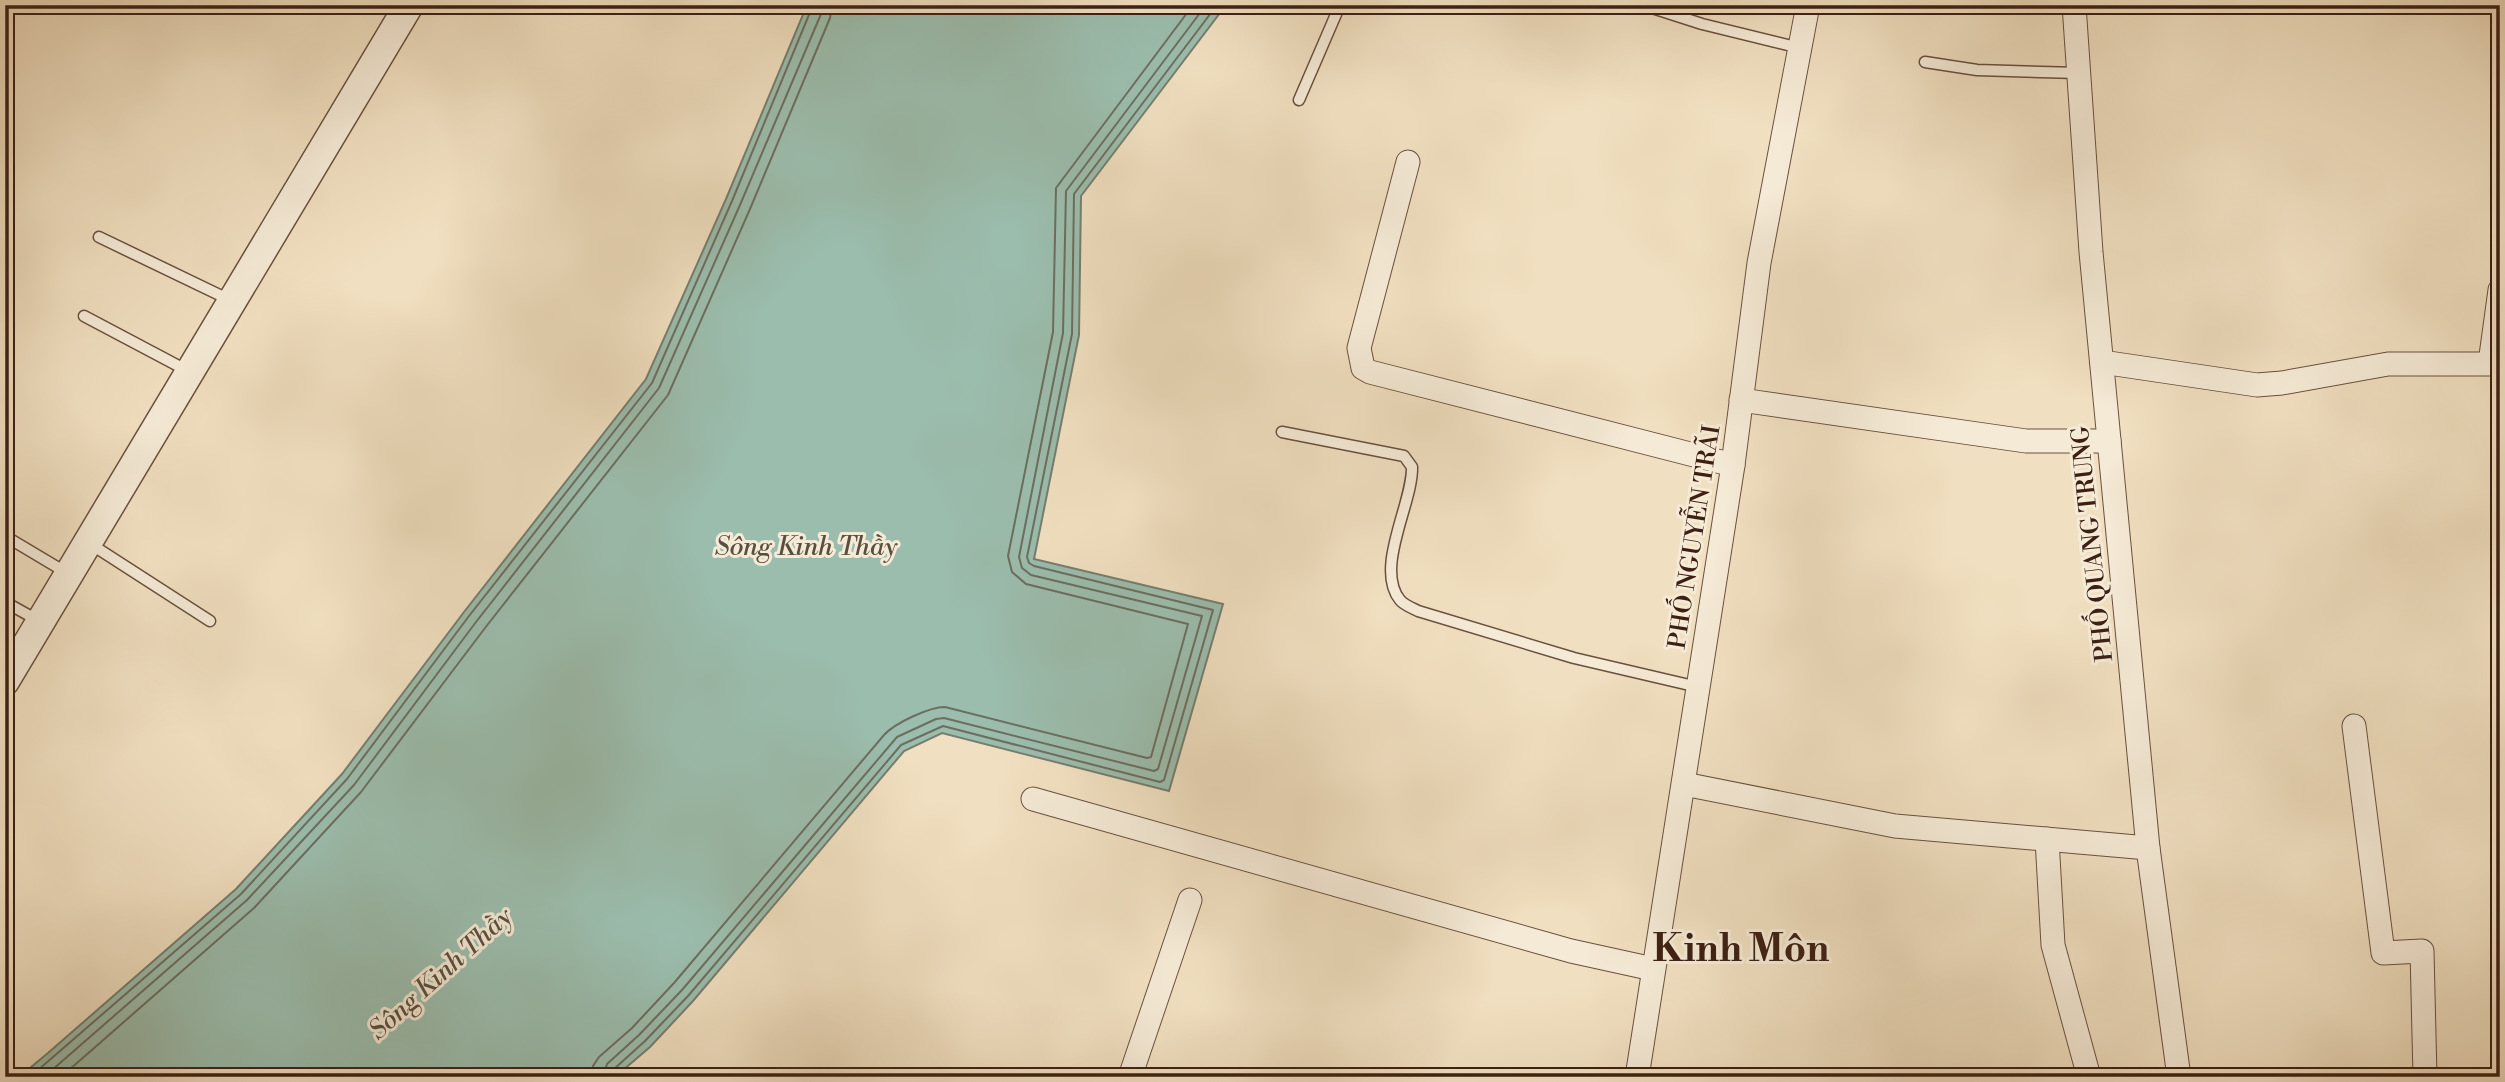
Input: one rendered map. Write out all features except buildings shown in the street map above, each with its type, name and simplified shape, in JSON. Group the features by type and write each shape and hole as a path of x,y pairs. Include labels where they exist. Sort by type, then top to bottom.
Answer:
{"street":[{"path":"5,681 409,5"},
{"name":"PHỐ NGUYỄN TRÃI","path":"1637,1077 1733,465 1759,263 1808,5"},
{"name":"PHỐ QUANG TRUNG","path":"2074,5 2091,252 2148,848 2179,1077"},
{"path":"1408,162 1359,348 1363,368 1733,465"},
{"path":"2102,362 2257,385 2283,383 2388,364 2495,363 2500,290"},
{"path":"1741,400 2026,441 2109,441"},
{"path":"2354,726 2383,953 2422,951 2425,1077"},
{"path":"1684,784 1895,826 2148,848"},
{"path":"1033,799 1571,951 1653,969"},
{"path":"2047,839 2053,945 2089,1077"},
{"path":"1129,1077 1190,900"}],"lane":[{"path":"1299,100 1340,5"},
{"path":"1643,5 1702,24 1800,48"},
{"path":"1925,62 1977,70 2078,73"},
{"path":"99,237 232,302"},
{"path":"84,316 190,372"},
{"path":"1282,432 1404,456 1412,467 1390,569 1393,588 1401,602 1418,611 1574,658 1698,687"},
{"path":"5,536 70,574"},
{"path":"88,543 210,621"},
{"path":"5,602 41,622"}],"water":[{"name":"Sông Kinh Thầy","path":"807,5 1226,5 1081,196 1079,335 1034,559 1223,604 1169,791 942,733 904,751 693,1001 650,1047 615,1077 19,1077 236,889 342,774 464,612 646,379 726,199"}],"district":[{"name":"Kinh Môn","path":"1741,948"}]}
